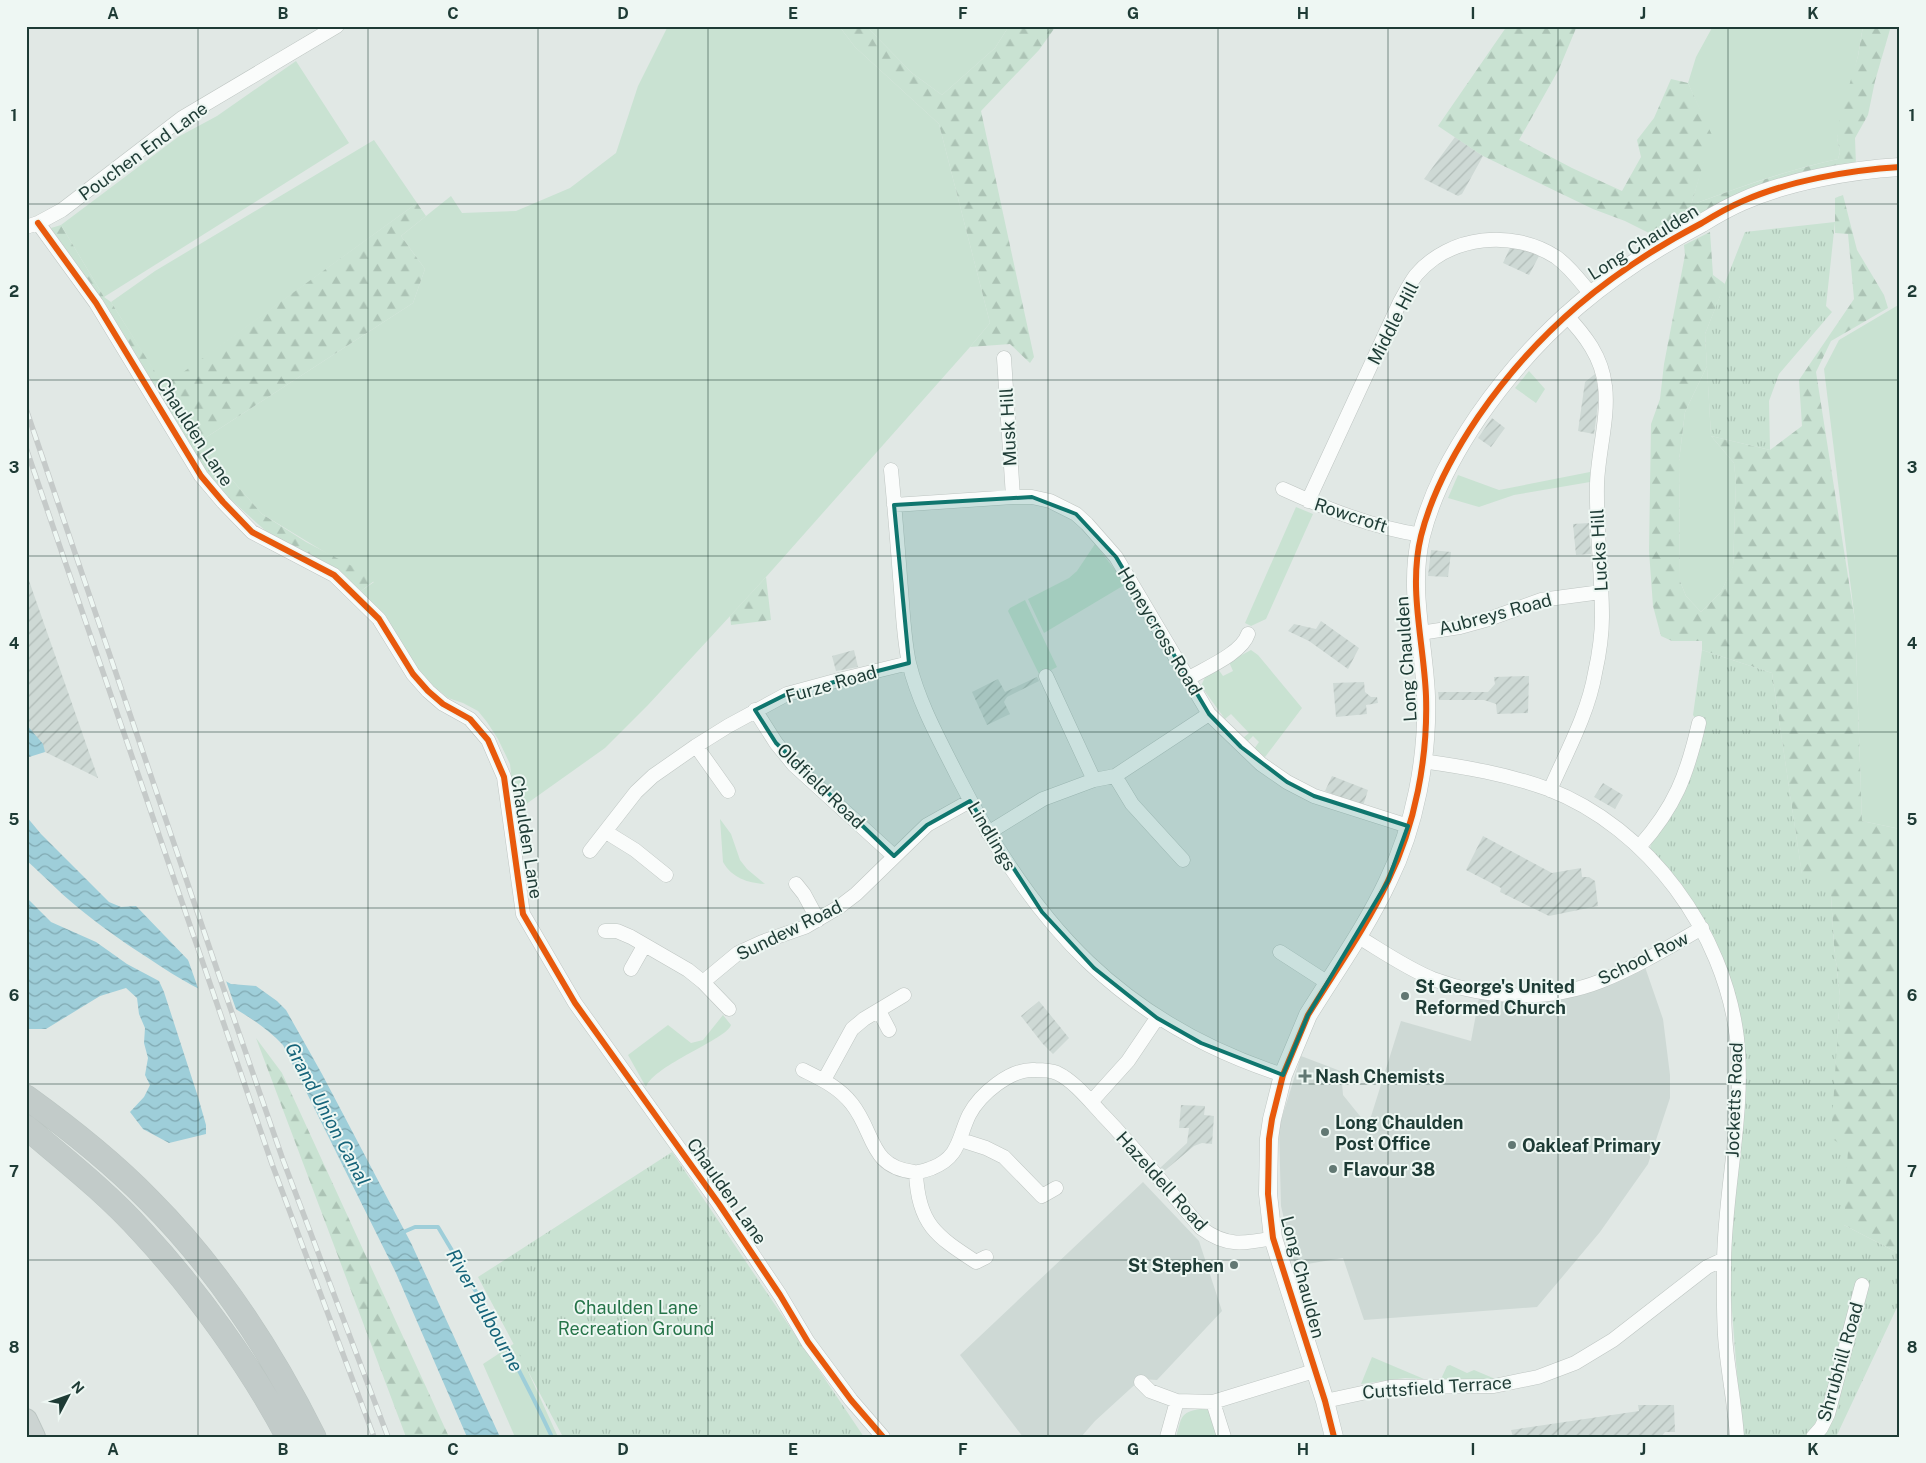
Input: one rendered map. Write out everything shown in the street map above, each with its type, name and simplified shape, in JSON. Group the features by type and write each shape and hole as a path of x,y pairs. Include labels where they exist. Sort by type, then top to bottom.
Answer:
{"highway":[{"path":"26,1098 91,1147 149,1199 195,1251 254,1330 289,1387 314,1437"},
{"path":"26,1127 90,1180 142,1232 195,1296 244,1363 276,1413 288,1437"}],"main road":[{"path":"26,1420 34,1437"}],"street":[{"name":"Pouchen End Lane","path":"32,225 62,210 182,118 337,26"},
{"name":"Long Chaulden","path":"1334,1437 1325,1401 1273,1238 1268,1194 1269,1139 1283,1075 1308,1015 1357,936 1388,881 1408,826 1418,788 1422,761 1426,696 1416,575 1422,535 1434,495 1464,437 1510,374 1566,314 1590,293 1625,268 1667,241 1744,200 1786,186 1830,176 1854,171 1900,167"},
{"name":"Chaulden Lane","path":"32,225 96,303 201,476 223,502 252,532 334,575 379,619 413,674 428,691 443,704 470,719 488,740 504,777 523,914 575,1003 719,1204 780,1295 808,1342 851,1400 883,1437"},
{"name":"Middle Hill","path":"1308,501 1400,302 1417,275 1432,260 1448,250 1483,240 1502,239 1523,242 1557,258 1590,293"},
{"name":"Lucks Hill","path":"1550,790 1586,705 1595,676 1602,618 1596,500 1597,468 1606,387 1594,352 1582,332 1566,314"},
{"name":"Musk Hill","path":"1004,358 1013,497"},
{"name":"Lindlings","path":"891,470 909,663 932,727 988,833 1030,896 1066,941 1094,968 1157,1018 1225,1054 1283,1075"},
{"name":"Rowcroft","path":"1283,489 1308,501 1368,522 1422,535"},
{"name":"Honeycross Road","path":"894,505 1032,497 1050,502 1076,514 1116,557 1209,714 1261,764 1287,782 1314,796 1408,826"},
{"name":"Aubreys Road","path":"1420,633 1460,627 1489,620 1541,600 1601,592"},
{"path":"1189,678 1233,653 1246,640 1248,634"},
{"name":"Furze Road","path":"590,851 623,807 653,776 696,746 755,710 787,694 909,663"},
{"path":"1046,676 1094,780"},
{"name":"Oldfield Road","path":"755,710 776,743 794,764 894,856"},
{"path":"988,833 1043,799 1094,780 1114,776 1209,714"},
{"path":"1639,847 1670,807 1683,780 1699,723"},
{"path":"696,746 728,791"},
{"name":"Jocketts Road","path":"1422,761 1475,769 1515,778 1550,790 1579,804 1639,847 1674,886 1690,907 1702,928 1720,970 1737,1038 1738,1086 1724,1259 1726,1345 1737,1437"},
{"path":"1114,776 1132,804 1183,860"},
{"name":"Sundew Road","path":"703,982 738,953 762,942 805,927 840,907 856,894 927,825 970,800"},
{"path":"606,832 635,850 666,875"},
{"path":"796,884 804,894 818,920"},
{"name":"School Row","path":"1357,936 1405,966 1433,978 1464,988 1519,996 1543,994 1599,981 1627,969 1702,928"},
{"path":"605,932 617,931 688,970 703,982 729,1009"},
{"path":"632,969 644,946"},
{"path":"1280,952 1328,983"},
{"path":"824,1080 852,1029 864,1019 904,994"},
{"path":"879,1010 889,1030"},
{"path":"1091,1102 1128,1060 1157,1018"},
{"path":"803,1070 824,1080 839,1090 851,1102 863,1118 877,1152 883,1160 890,1166 900,1170 916,1172 921,1209 926,1219 944,1241 976,1262 986,1256"},
{"name":"Hazeldell Road","path":"916,1172 930,1169 947,1160 960,1140 970,1114 980,1100 1009,1076 1021,1071 1046,1070 1057,1073 1066,1079 1091,1102 1200,1228 1210,1236 1240,1244 1273,1238"},
{"path":"960,1140 986,1148 1004,1157 1042,1196 1056,1188"},
{"name":"Cuttsfield Terrace","path":"1325,1401 1390,1388 1494,1386 1538,1377 1575,1363 1613,1340 1707,1267 1724,1259"},
{"name":"Shrubhill Road","path":"1813,1437 1828,1414 1862,1284"},
{"path":"1141,1382 1150,1391 1159,1396 1177,1402 1213,1402 1314,1371"},
{"path":"1168,1437 1177,1402"},
{"path":"1213,1402 1224,1437"}],"highlighted area":[{"path":"1032,497 1076,514 1116,557 1209,714 1241,747 1287,782 1314,796 1408,826 1388,881 1308,1015 1283,1075 1201,1043 1157,1018 1094,968 1042,912 970,801 927,825 894,856 776,743 755,710 787,694 909,663 894,505"}],"shaded area":[{"path":"1455,137 1483,156 1462,194 1458,196 1424,179"},
{"path":"1511,246 1539,256 1529,275 1503,263"},
{"path":"1595,374 1598,404 1594,434 1578,431 1585,382"},
{"path":"1492,418 1505,428 1491,447 1478,438"},
{"path":"1589,523 1591,554 1576,555 1573,524"},
{"path":"1431,550 1451,552 1448,577 1428,576"},
{"path":"26,572 98,778 45,752 26,726"},
{"path":"1321,621 1359,648 1348,669 1309,641 1288,631 1294,624 1316,629"},
{"path":"854,650 858,667 836,671 832,656"},
{"path":"1529,676 1528,713 1497,714 1496,704 1484,700 1439,700 1438,692 1488,692 1495,684 1494,677"},
{"path":"1037,677 1039,681 1007,697 1004,702 1010,714 987,725 972,692 998,679 1005,692"},
{"path":"1364,682 1365,692 1371,697 1377,697 1378,703 1366,705 1367,714 1336,717 1333,683"},
{"path":"1332,776 1368,790 1363,806 1325,791"},
{"path":"1603,783 1623,795 1615,809 1594,797"},
{"path":"1483,836 1552,873 1581,868 1582,877 1589,877 1595,881 1598,906 1549,916 1500,892 1501,888 1466,870"},
{"name":"Oakleaf Primary","path":"1645,967 1663,1019 1670,1075 1670,1098 1648,1164 1600,1232 1537,1307 1364,1320 1343,1258 1295,1266 1281,1206 1279,1127 1301,1056 1343,1072 1343,1095 1368,1126 1401,1021 1471,1041 1479,998 1515,1003 1557,999"},
{"path":"1039,1001 1069,1038 1053,1054 1021,1016"},
{"path":"1181,1105 1205,1106 1204,1115 1214,1116 1212,1144 1202,1143 1194,1146 1163,1172 1160,1168 1187,1143 1189,1128 1179,1128"},
{"path":"1143,1182 1199,1241 1222,1311 1157,1380 1141,1379 1095,1421 1081,1437 1023,1437 960,1355"},
{"path":"1638,1405 1674,1405 1675,1432 1665,1432 1661,1437 1649,1435 1629,1437 1513,1437 1511,1430 1639,1411"}],"green space":[{"path":"668,26 839,26 855,47 939,124 990,323 766,577 648,705 605,748 515,812 510,764 498,739 478,711 448,698 429,682 406,655 384,618 361,591 374,582 262,514 199,442 413,303 425,269 401,236 451,196 462,213 516,211 570,188 616,153 638,86"},
{"path":"839,26 866,26 912,73 942,95 995,48 1009,26 1056,26 1039,50 981,111 1034,357 1030,363 1010,344 970,347 990,323 939,124 855,47"},
{"path":"866,26 1009,26 995,48 942,95 912,73"},
{"path":"1507,26 1577,26 1559,69 1519,140 1572,168 1622,191 1641,157 1637,140 1654,118 1671,79 1688,83 1712,135 1691,205 1746,185 1838,159 1840,152 1837,138 1840,116 1858,56 1863,26 1891,26 1875,81 1868,115 1855,138 1856,165 1678,227 1651,234 1625,221 1593,209 1483,156 1438,126"},
{"path":"1713,26 1863,26 1858,56 1837,138 1840,152 1838,159 1763,179 1691,205 1711,135 1688,83 1696,57"},
{"path":"296,61 349,143 104,297 61,225 178,137 217,116"},
{"path":"374,140 417,203 164,387 111,302 155,271"},
{"path":"1843,195 1857,250 1884,295 1888,308 1831,341 1816,372 1855,621 1862,821 1900,829 1900,1254 1844,1225 1830,1140 1840,996 1831,895 1802,875 1772,673 1702,650 1702,641 1672,641 1661,636 1653,606 1649,551 1651,424 1660,399 1664,364 1685,255 1684,245 1710,232 1713,275 1725,284 1705,334 1707,366 1685,412 1679,461 1680,581 1686,596 1701,612 1721,592 1733,566 1736,483 1734,463 1711,436 1770,450 1802,426 1799,380 1854,299 1848,234 1835,233 1835,198"},
{"path":"417,203 426,216 401,236 425,269 413,303 199,442 262,514 306,542 356,568 374,581 361,591 329,564 268,533 218,488 179,431 51,228 61,225 104,297 111,302 164,386"},
{"path":"1835,222 1826,306 1832,312 1779,374 1769,401 1770,450 1711,436 1705,334 1745,232"},
{"path":"1900,304 1900,829 1862,821 1855,621 1824,369 1839,340"},
{"path":"1707,366 1711,436 1734,463 1736,483 1733,567 1721,592 1701,612 1686,596 1680,581 1679,461 1685,412"},
{"path":"1529,371 1545,389 1536,403 1515,388"},
{"path":"1590,472 1590,482 1514,495 1479,507 1448,498 1458,475 1499,490"},
{"path":"1296,507 1313,514 1266,619 1251,626 1245,623"},
{"path":"1095,544 1126,584 1044,633 1028,599 1069,578 1077,571"},
{"path":"766,577 771,620 731,625 730,616"},
{"path":"1025,600 1057,667 1040,676 1008,611"},
{"path":"1251,650 1258,655 1302,708 1265,757 1254,749 1259,742 1253,736 1247,742 1243,738 1249,733 1231,714 1225,719 1201,686 1206,675 1218,669 1223,676 1233,671 1229,662"},
{"path":"1702,650 1772,673 1802,874 1827,872 1831,895 1840,996 1831,1138 1848,1149 1844,1225 1900,1254 1900,1301 1836,1437 1742,1437 1728,1261 1742,1104 1723,966 1650,849 1701,726 1693,715"},
{"path":"720,819 731,834 740,860 747,869 765,884 741,879 731,872 723,862"},
{"path":"723,1015 731,1025 727,1031 675,1061 662,1070 646,1087 628,1055 668,1025 691,1043 703,1040"},
{"path":"256,1038 282,1073 449,1437 406,1437"},
{"name":"Chaulden Lane Recreation Ground","path":"672,1152 864,1437 563,1437 478,1277"},
{"path":"515,1343 558,1437 515,1437 483,1364"},
{"path":"1372,1357 1424,1379 1405,1378 1361,1384"},
{"path":"1450,1365 1467,1373 1474,1370 1493,1378 1493,1380 1441,1379 1447,1366"},
{"path":"1201,1409 1211,1410 1220,1437 1176,1437 1185,1414"}],"water":[{"path":"26,724 43,744 45,752 26,758"},
{"name":"Grand Union Canal","path":"26,816 41,834 109,902 121,907 136,906 190,962 231,984 256,986 286,1010 411,1243 500,1437 467,1437 396,1273 283,1045 257,1023 229,1005 149,959 107,930 71,901 26,860"},
{"path":"26,897 51,922 96,942 127,964 159,981 198,1097 206,1125 206,1134 169,1143 143,1129 130,1112 144,1097 150,1085 145,1075 148,1058 144,1043 145,1028 139,1014 137,998 126,988 100,996 46,1029 26,1029"}],"pier":[{"path":"186,954 191,960 225,978 237,1012 199,991"}],"waterway":[{"name":"River Bulbourne","path":"401,1233 415,1227 438,1227 498,1330 552,1437"}],"railway":[{"path":"26,409 283,1160 388,1437"},
{"path":"26,448 272,1164 374,1437"}],"cycle path":[{"path":"1334,1437 1325,1401 1273,1238 1268,1194 1269,1139 1283,1075 1308,1015 1360,932 1388,881 1406,838 1412,815 1422,767 1426,719 1425,676 1416,596 1417,556 1421,536 1437,489 1452,459 1478,417 1525,357 1578,306 1636,262 1722,211 1761,194 1799,182 1840,174 1900,167"},
{"path":"38,223 96,303 201,476 223,502 252,532 334,575 379,619 413,674 428,691 443,704 470,719 488,740 504,777 523,914 575,1003 719,1204 780,1295 808,1342 851,1400 883,1437"}],"place":[{"name":"St George's United Reformed Church","path":"1405,996"},
{"name":"Nash Chemists","path":"1305,1076"},
{"name":"Long Chaulden Post Office","path":"1325,1132"},
{"name":"Oakleaf Primary","path":"1512,1145"},
{"name":"Flavour 38","path":"1333,1169"},
{"name":"St Stephen","path":"1234,1265"}]}
